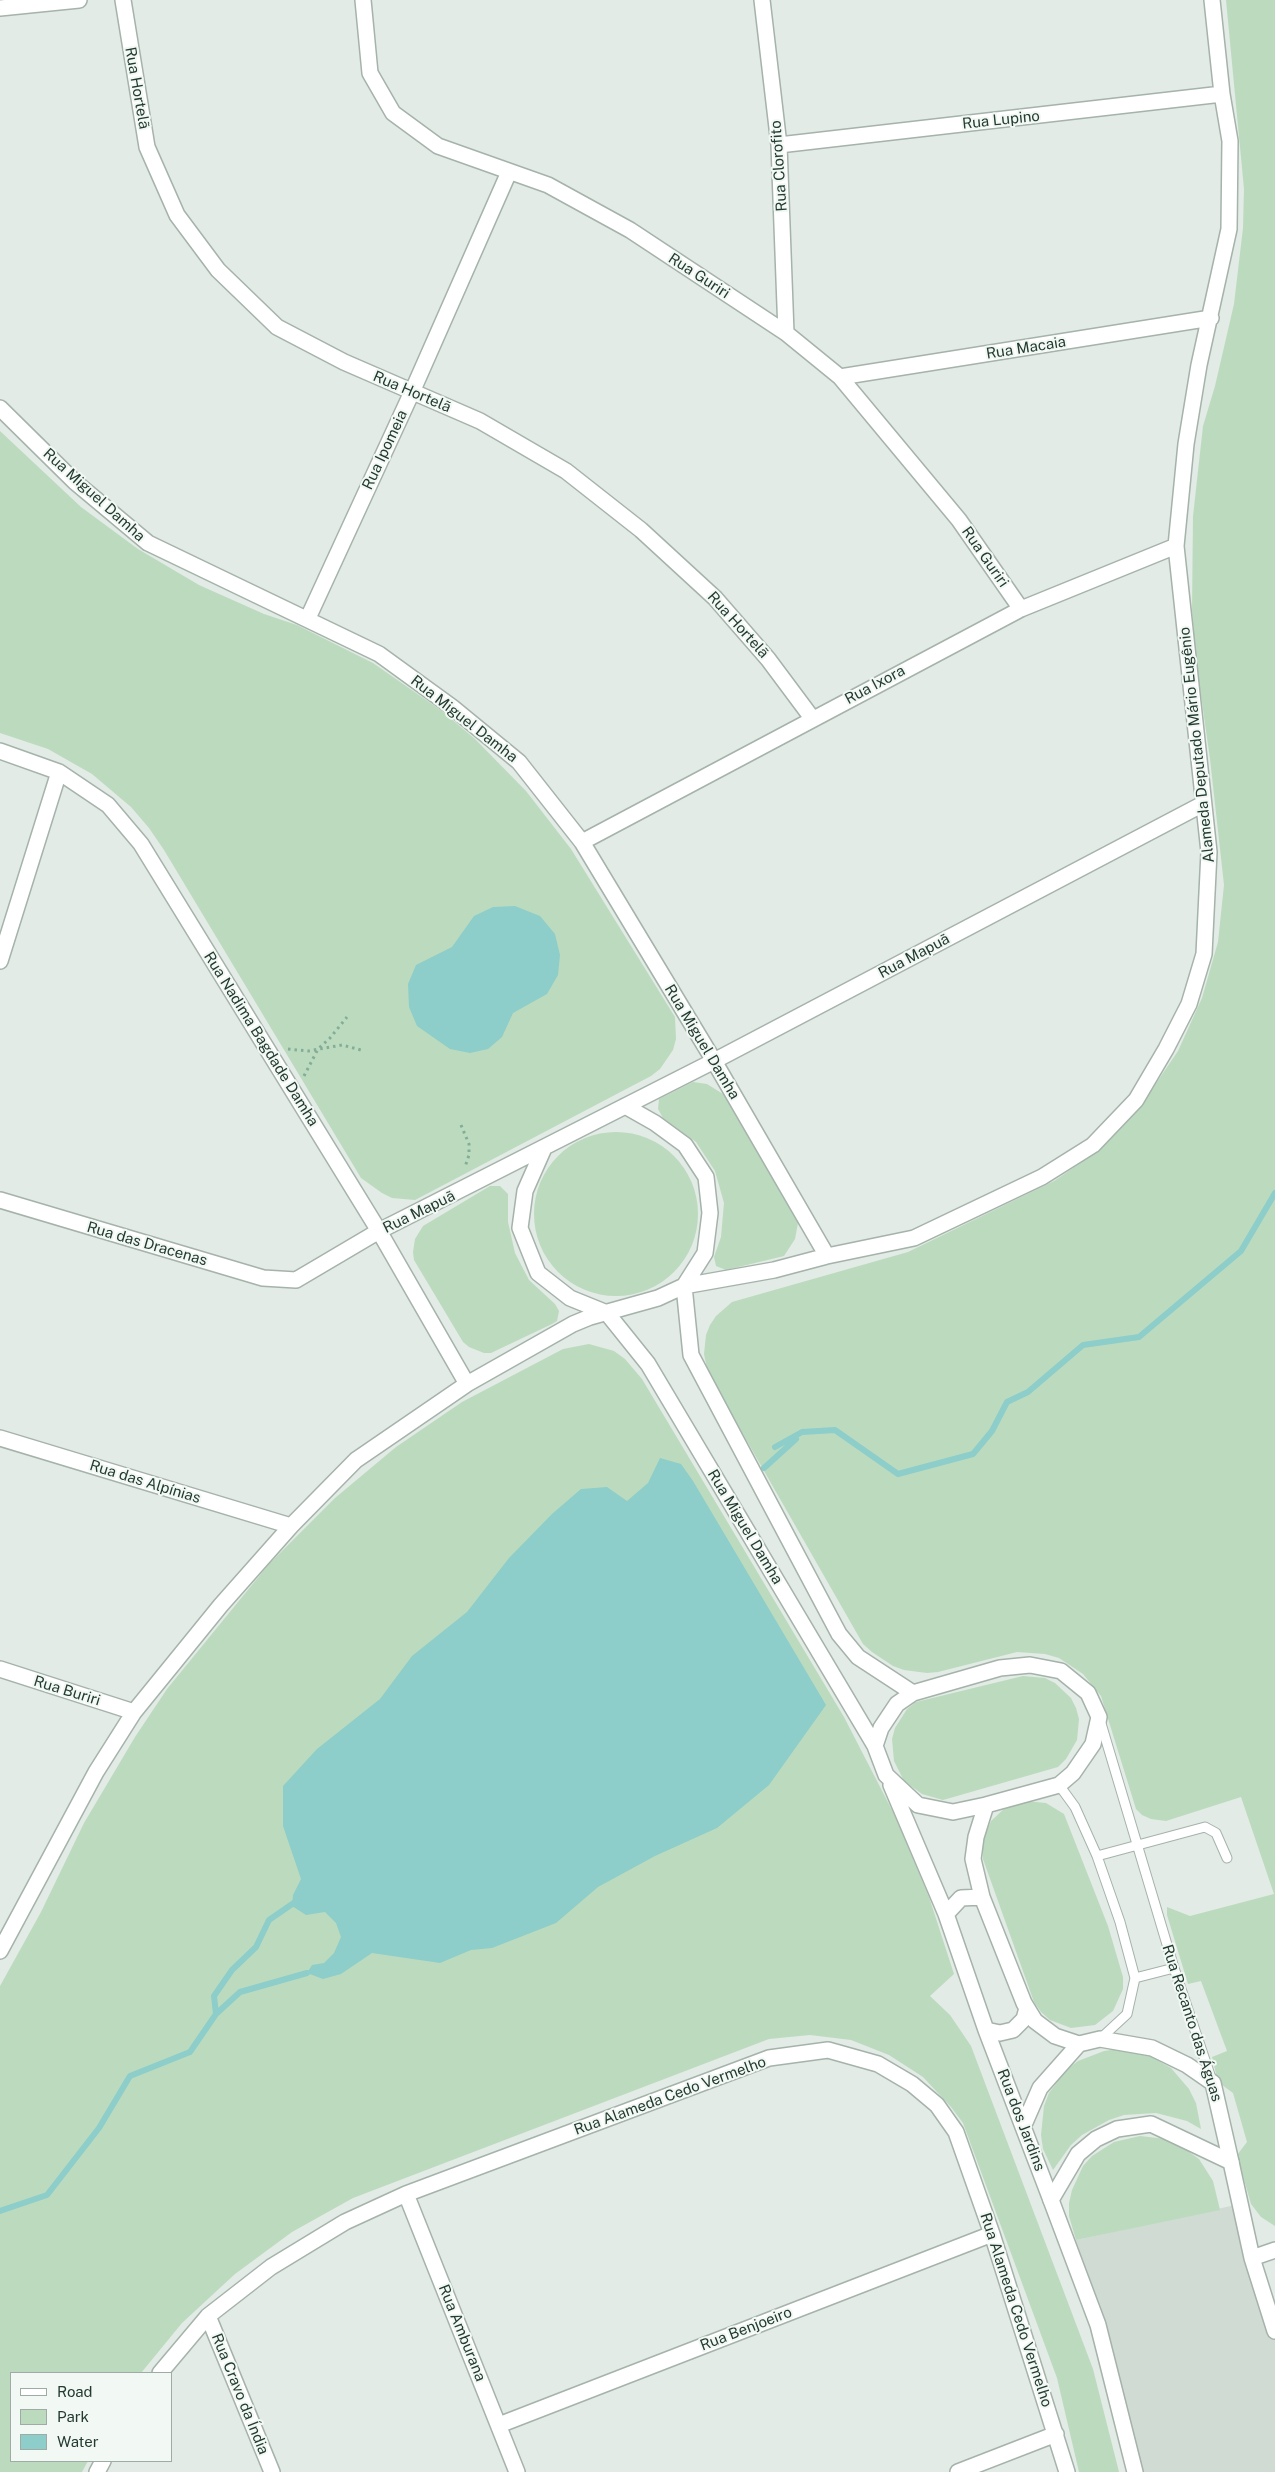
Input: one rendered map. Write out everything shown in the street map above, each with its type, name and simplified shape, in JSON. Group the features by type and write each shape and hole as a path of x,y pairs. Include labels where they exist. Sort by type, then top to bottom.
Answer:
{"street":[{"path":"0,8 79,0"},
{"name":"Rua Hortelã","path":"123,0 147,147 177,215 218,270 277,327 344,362 480,420 566,471 641,530 715,598 768,659 812,718"},
{"name":"Rua Guriri","path":"363,0 370,73 393,113 438,146 548,185 630,230 786,333 840,377 959,520 1021,609"},
{"name":"Rua Clorofito","path":"762,0 779,145 786,333"},
{"name":"Alameda Deputado Mário Eugênio","path":"0,1951 96,1772 134,1712 221,1605 291,1526 356,1460 467,1384 573,1324 590,1317 658,1298 684,1286 774,1270 828,1256 914,1238 1042,1178 1093,1144 1136,1100 1166,1049 1188,1004 1204,954 1209,852 1176,546 1186,444 1199,365 1211,318 1229,230 1230,141 1222,94 1212,0"},
{"name":"Rua Lupino","path":"779,145 1222,94"},
{"name":"Rua Ipomeia","path":"308,618 412,392 509,172"},
{"name":"Rua Macaia","path":"840,377 1211,318"},
{"name":"Rua Miguel Damha","path":"0,408 75,482 148,544 308,618 379,654 460,713 519,762 582,842 714,1061 828,1256"},
{"name":"Rua Ixora","path":"582,842 812,718 1021,609 1176,546"},
{"name":"Rua Nadima Bagdade Damha","path":"0,751 59,772 108,805 141,844 379,1231 467,1384"},
{"path":"0,961 59,772"},
{"name":"Rua Mapuã","path":"296,1280 379,1231 714,1061 1203,804"},
{"path":"625,1106 655,1123 685,1145 706,1177 710,1213 705,1252 684,1286"},
{"path":"544,1148 525,1192 520,1228 538,1273 570,1298 607,1313"},
{"name":"Rua das Dracenas","path":"0,1200 263,1278 296,1280"},
{"name":"Rua Miguel Damha","path":"684,1286 691,1355 839,1634 858,1657 913,1693"},
{"name":"Rua Miguel Damha","path":"607,1313 648,1364 875,1746 886,1775"},
{"name":"Rua das Alpínias","path":"0,1438 291,1526"},
{"path":"875,1746 881,1728 897,1704 913,1693 1000,1668 1030,1666 1061,1671 1088,1693 1099,1717 1093,1744 1073,1774 1059,1785 986,1805 953,1812 918,1805 886,1775"},
{"name":"Rua Buriri","path":"0,1670 134,1712"},
{"name":"Rua dos Jardins","path":"886,1775 946,1914 986,2030 1098,2325 1135,2472"},
{"path":"986,1805 976,1837 973,1859 982,1897 1027,2008 1035,2021 1055,2036 1079,2044 1100,2039 1152,2048 1187,2065 1213,2083"},
{"path":"946,1914 961,1898 982,1897"},
{"path":"986,2030 1000,2034 1014,2030 1024,2019 1027,2008"},
{"path":"1023,2127 1040,2088 1079,2044"},
{"name":"Rua Alameda Cedo Vermelho","path":"161,2372 208,2316 271,2267 345,2222 406,2194 769,2058 828,2050 878,2064 912,2084 937,2105 956,2132 992,2234 1067,2472"},
{"name":"Rua Recanto das Águas","path":"1213,2083 1252,2258 1275,2331"},
{"path":"1051,2200 1078,2154 1096,2139 1117,2128 1151,2124 1231,2162"},
{"name":"Rua Amburana","path":"406,2194 517,2472"},
{"name":"Rua Benjoeiro","path":"499,2425 992,2234"},
{"path":"1252,2258 1275,2250"},
{"name":"Rua Cravo da Índia","path":"208,2316 272,2472"},
{"path":"958,2472 1056,2434"}],"lane":[{"name":"Rua Recanto das Águas","path":"1099,1717 1139,1845 1174,1968 1213,2083"},
{"path":"1059,1785 1075,1807 1098,1856 1120,1922 1135,1978 1126,2014 1100,2039"},
{"path":"1098,1856 1205,1827 1216,1833 1227,1858"},
{"path":"1135,1978 1174,1968"}],"path":[{"path":"291,1088 302,1081 308,1065 318,1049 330,1038 346,1017"},
{"path":"271,1055 282,1047 298,1051 342,1045 361,1050"},
{"path":"460,1126 469,1144 467,1163 459,1177 465,1189"}],"shaded area":[{"path":"1240,2204 1275,2331 1275,2472 1135,2472 1068,2244 1076,2240"}],"green space":[{"path":"1226,0 1275,0 1275,2226 1261,2217 1251,2204 1237,2155 1247,2142 1233,2093 1218,2082 1212,2057 1227,2051 1201,1981 1188,1984 1167,1915 1167,1907 1190,1916 1274,1894 1241,1797 1166,1821 1151,1819 1142,1815 1136,1809 1101,1696 1083,1674 1059,1658 1045,1654 1017,1652 938,1672 927,1673 904,1670 893,1666 872,1652 863,1644 708,1373 704,1354 706,1335 710,1325 716,1316 732,1302 908,1252 1054,1181 1079,1164 1103,1145 1144,1101 1178,1051 1202,998 1218,942 1224,885 1210,759 1196,660 1192,610 1193,516 1203,426 1215,386 1234,304 1243,228 1244,189"},
{"path":"0,431 81,507 138,549 199,585 264,614 297,625 373,663 442,711 475,739 526,791 571,849 675,1017 676,1039 673,1050 660,1069 651,1076 415,1200 392,1198 361,1178 149,828 131,807 92,774 48,749 0,733"},
{"path":"693,1082 707,1084 723,1094 798,1223 795,1239 784,1256 726,1270 716,1266 714,1257 721,1237 724,1203 715,1171 696,1142 663,1118 658,1109 659,1099"},
{"path":"624,1132 647,1138 662,1146 674,1156 684,1168 695,1190 698,1214 695,1238 684,1260 674,1272 662,1282 640,1293 608,1296 592,1293 570,1282 548,1260 537,1238 534,1206 537,1190 548,1168 570,1146 592,1135"},
{"path":"490,1186 500,1186 508,1194 508,1222 515,1253 529,1280 555,1304 559,1311 557,1321 552,1324 491,1353 484,1353 469,1347 463,1342 414,1260 413,1252 415,1239 423,1226"},
{"path":"589,1344 614,1351 625,1359 642,1379 844,1717 895,1816 929,1897 954,1974 930,1996 950,2015 971,2046 1093,2369 1119,2472 1079,2472 1057,2378 963,2123 923,2077 889,2055 851,2040 810,2035 769,2039 353,2198 292,2232 235,2274 182,2323 142,2372 10,2372 10,2462 87,2462 82,2472 0,2472 0,1986 41,1912 84,1823 135,1737 167,1689 269,1564 335,1498 396,1447 462,1402 563,1349"},
{"path":"1023,1676 1045,1678 1055,1683 1071,1698 1076,1708 1079,1719 1077,1740 1066,1759 1058,1767 943,1800 922,1794 904,1781 894,1761 892,1739 895,1728 907,1709 916,1702"},
{"path":"1025,1801 1046,1803 1064,1814 1108,1926 1123,1977 1123,1989 1113,2011 1095,2025 1071,2028 1050,2020 1034,2002 983,1859 983,1839 991,1821 1005,1808"},
{"path":"1118,2049 1146,2054 1171,2068 1189,2089 1196,2103 1201,2129 1187,2121 1156,2113 1124,2115 1109,2120 1082,2135 1071,2145 1053,2170 1043,2149 1041,2135 1044,2106 1049,2093 1066,2070 1078,2061 1104,2051"},
{"path":"1140,2136 1166,2139 1178,2144 1199,2159 1213,2181 1220,2210 1076,2240 1069,2216 1069,2203 1072,2190 1083,2166 1092,2156 1114,2142"}],"water":[{"path":"515,906 540,916 555,934 560,955 558,975 547,994 513,1013 502,1037 488,1049 470,1053 450,1049 417,1026 409,1007 408,984 416,965 452,947 474,916 493,907"},
{"path":"660,1458 681,1464 693,1481 826,1705 769,1785 717,1828 655,1856 598,1887 556,1923 492,1948 471,1950 440,1963 372,1953 341,1974 323,1979 307,1973 312,1965 324,1963 334,1953 341,1937 336,1923 325,1912 306,1915 292,1906 293,1895 301,1879 283,1826 283,1786 317,1749 380,1699 412,1656 467,1612 509,1558 552,1514 581,1489 607,1487 627,1501 648,1483"}],"waterway":[{"path":"775,1447 802,1432 835,1430 898,1474 973,1454 992,1431 1007,1402 1028,1392 1083,1345 1139,1337 1241,1251 1275,1193"},
{"path":"764,1468 796,1439"},
{"path":"216,2014 214,1996 232,1970 256,1947 269,1920 298,1900"},
{"path":"0,2211 47,2195 99,2128 130,2076 190,2052 216,2014 240,1992 307,1973"}]}
